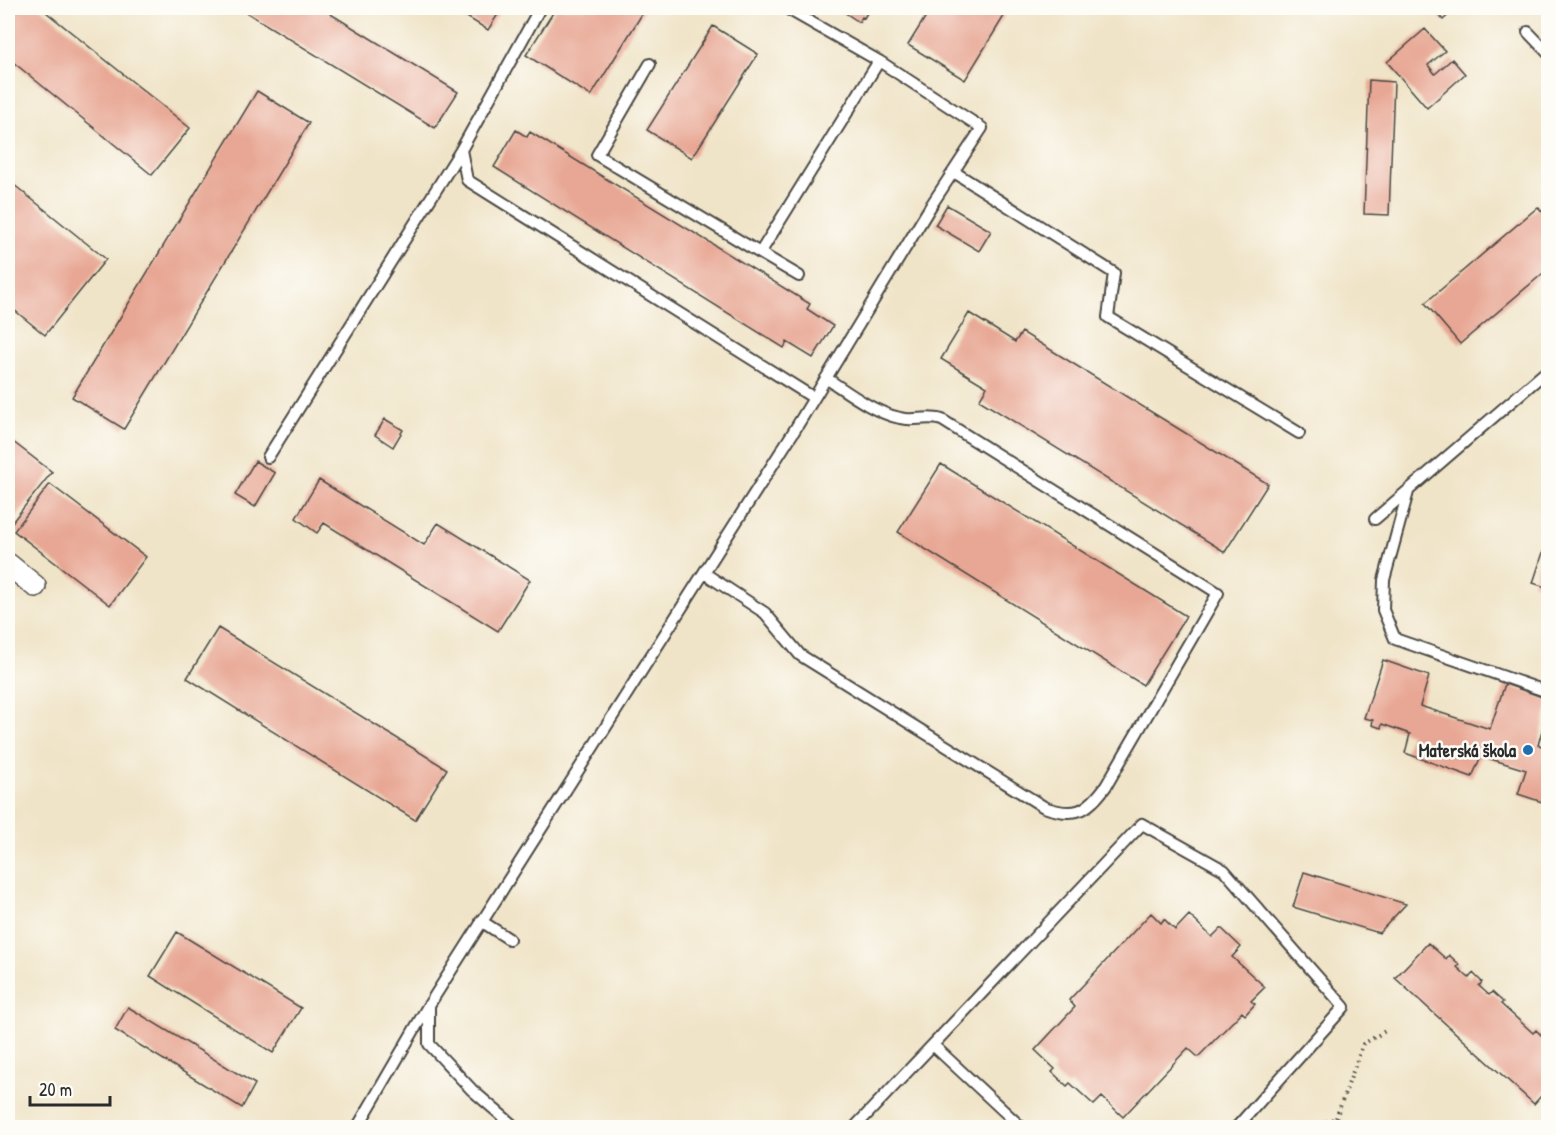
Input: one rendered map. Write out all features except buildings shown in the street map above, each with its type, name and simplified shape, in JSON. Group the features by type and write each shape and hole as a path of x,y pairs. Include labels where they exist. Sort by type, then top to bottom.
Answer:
{"street":[{"path":"8,564 35,586"}],"lane":[{"path":"268,457 461,150 540,8"},
{"path":"357,1128 481,921 704,573 932,204 982,128 879,61 786,8"},
{"path":"1528,32 1548,53"},
{"path":"760,253 879,61"},
{"path":"650,64 597,155 799,276"},
{"path":"461,150 467,180 814,398"},
{"path":"954,172 1114,273 1108,317 1299,433"},
{"path":"1375,519 1548,370"},
{"path":"704,573 765,613 800,655 1044,807 1067,814 1077,812 1096,800 1106,786 1218,592 942,420 896,417 871,406 826,378"},
{"path":"1408,492 1384,580 1383,609 1395,639 1548,692"},
{"path":"854,1128 1142,824 1224,870 1344,1007 1236,1128"},
{"path":"481,921 509,939"},
{"path":"429,1005 429,1044 472,1090 516,1128"},
{"path":"933,1045 1022,1128"}],"path":[{"path":"1309,1128 1336,1118 1363,1044 1387,1030"},
{"path":"1336,1118 1345,1128"},
{"path":"1541,1128 1548,1120"}],"place":[{"name":"Materská škola","path":"1528,750"}]}
